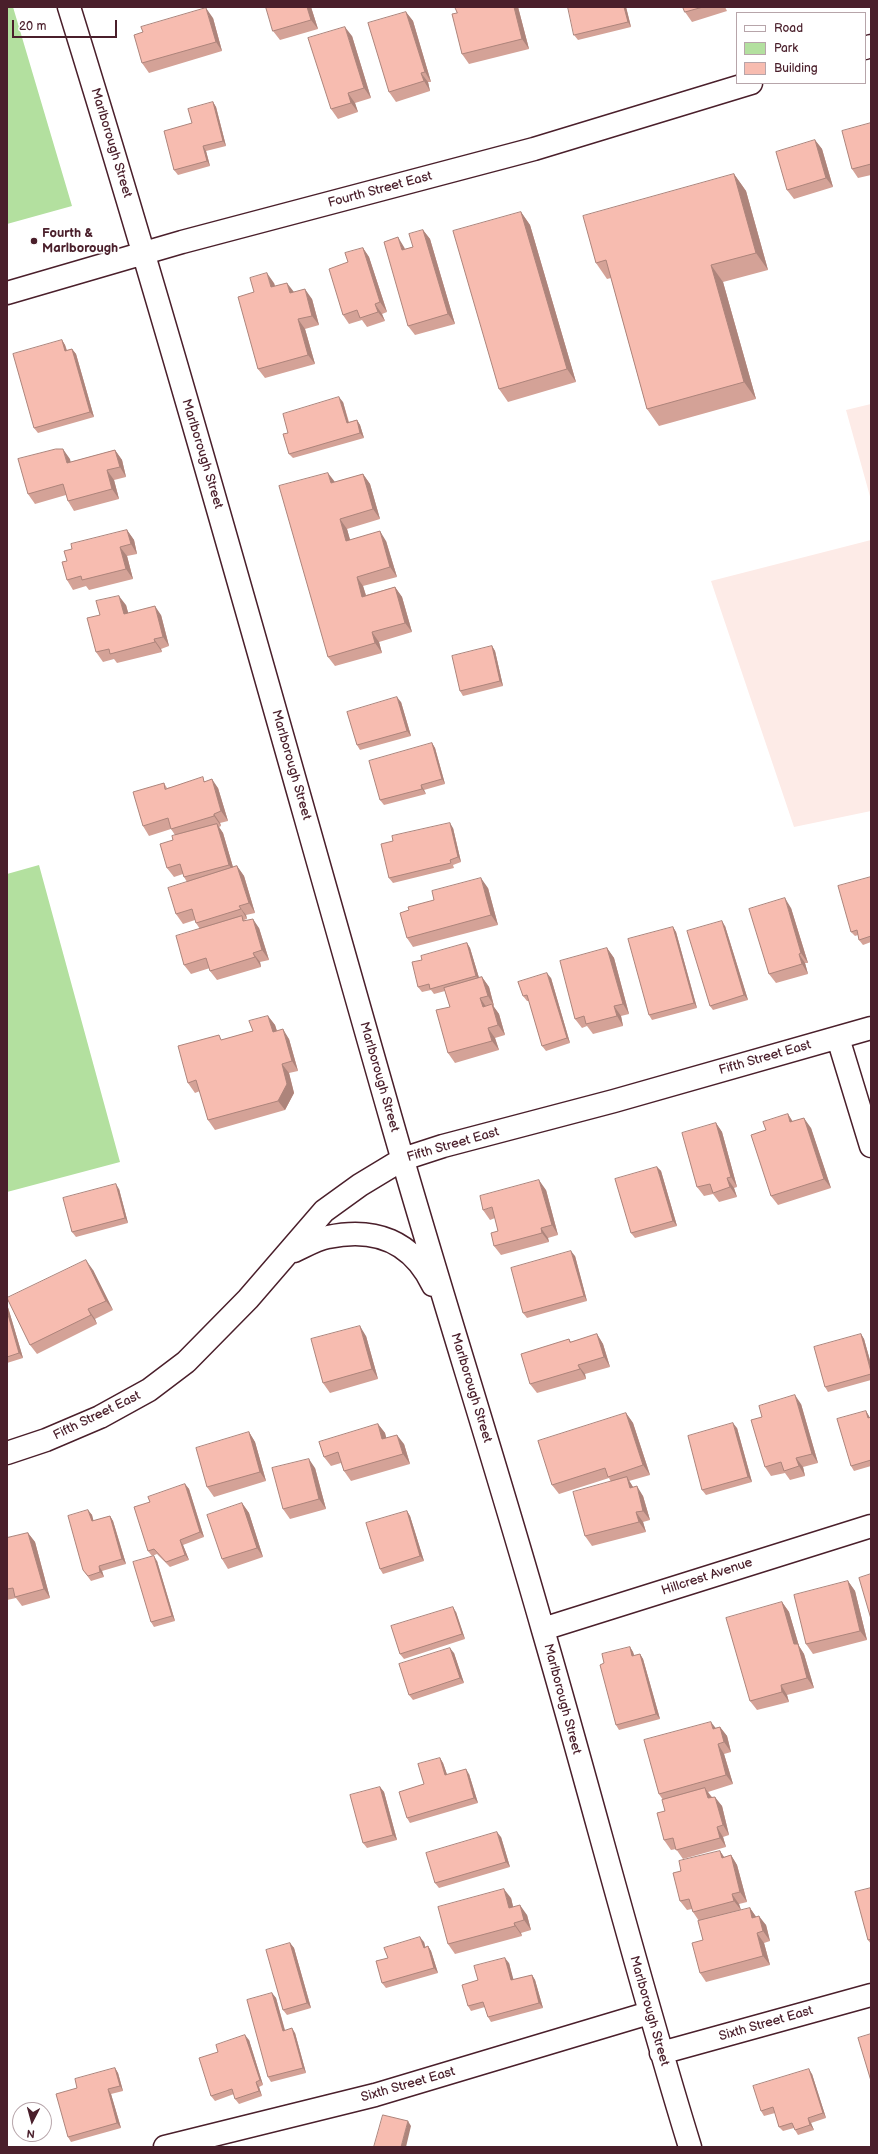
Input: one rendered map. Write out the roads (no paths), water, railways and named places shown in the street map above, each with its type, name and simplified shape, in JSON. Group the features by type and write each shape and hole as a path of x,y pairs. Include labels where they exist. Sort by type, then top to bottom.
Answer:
{"street":[{"name":"Marlborough Street","path":"69,7 129,202 218,505 403,1159 452,1328 543,1629 649,2013 690,2147"},
{"name":"Fourth Street East","path":"7,293 143,253 527,151 748,84"},
{"name":"Fifth Street East","path":"7,1453 46,1440 100,1417 149,1390 186,1362 288,1254 324,1212 360,1185 403,1159 443,1146 614,1101 871,1028"},
{"path":"838,1038 871,1146"},
{"path":"288,1254 326,1237 342,1235 363,1234 381,1237 401,1245 426,1272 452,1328"},
{"name":"Hillcrest Avenue","path":"543,1629 871,1526"},
{"name":"Sixth Street East","path":"661,2053 871,1995"},
{"name":"Sixth Street East","path":"165,2147 375,2095 649,2013"}],"place":[{"name":"Fourth & Marlborough","path":"34,241"}]}
